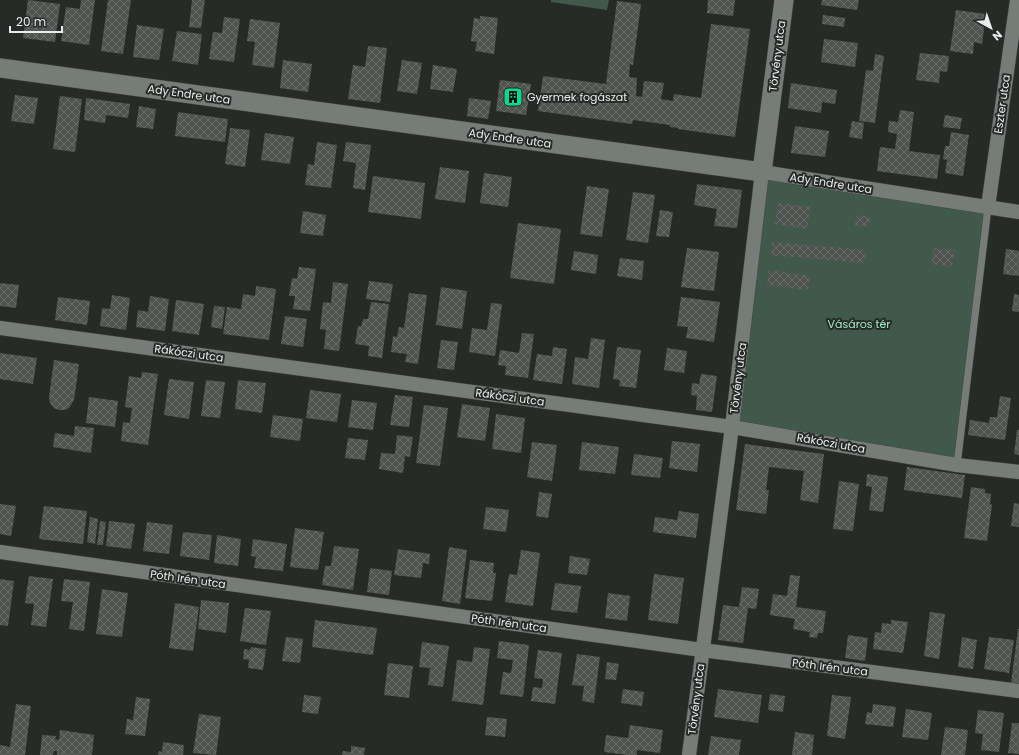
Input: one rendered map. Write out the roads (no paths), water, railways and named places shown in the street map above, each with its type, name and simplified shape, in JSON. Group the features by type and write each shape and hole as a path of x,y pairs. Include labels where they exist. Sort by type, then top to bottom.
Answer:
{"street":[{"name":"Törvény utca","path":"689,755 732,427 784,0"},
{"name":"Eszter utca","path":"988,207 1017,0"},
{"name":"Ady Endre utca","path":"0,68 762,172 1019,212"},
{"name":"Rákóczi utca","path":"0,328 732,427 957,465 1019,472"},
{"name":"Póth Irén utca","path":"0,552 702,650 1019,691"}],"lane":[{"path":"957,465 988,207"}],"place":[{"name":"Gyermek fogászat","path":"513,97"}],"park label":[{"name":"Vásáros tér","path":"859,324"}]}
